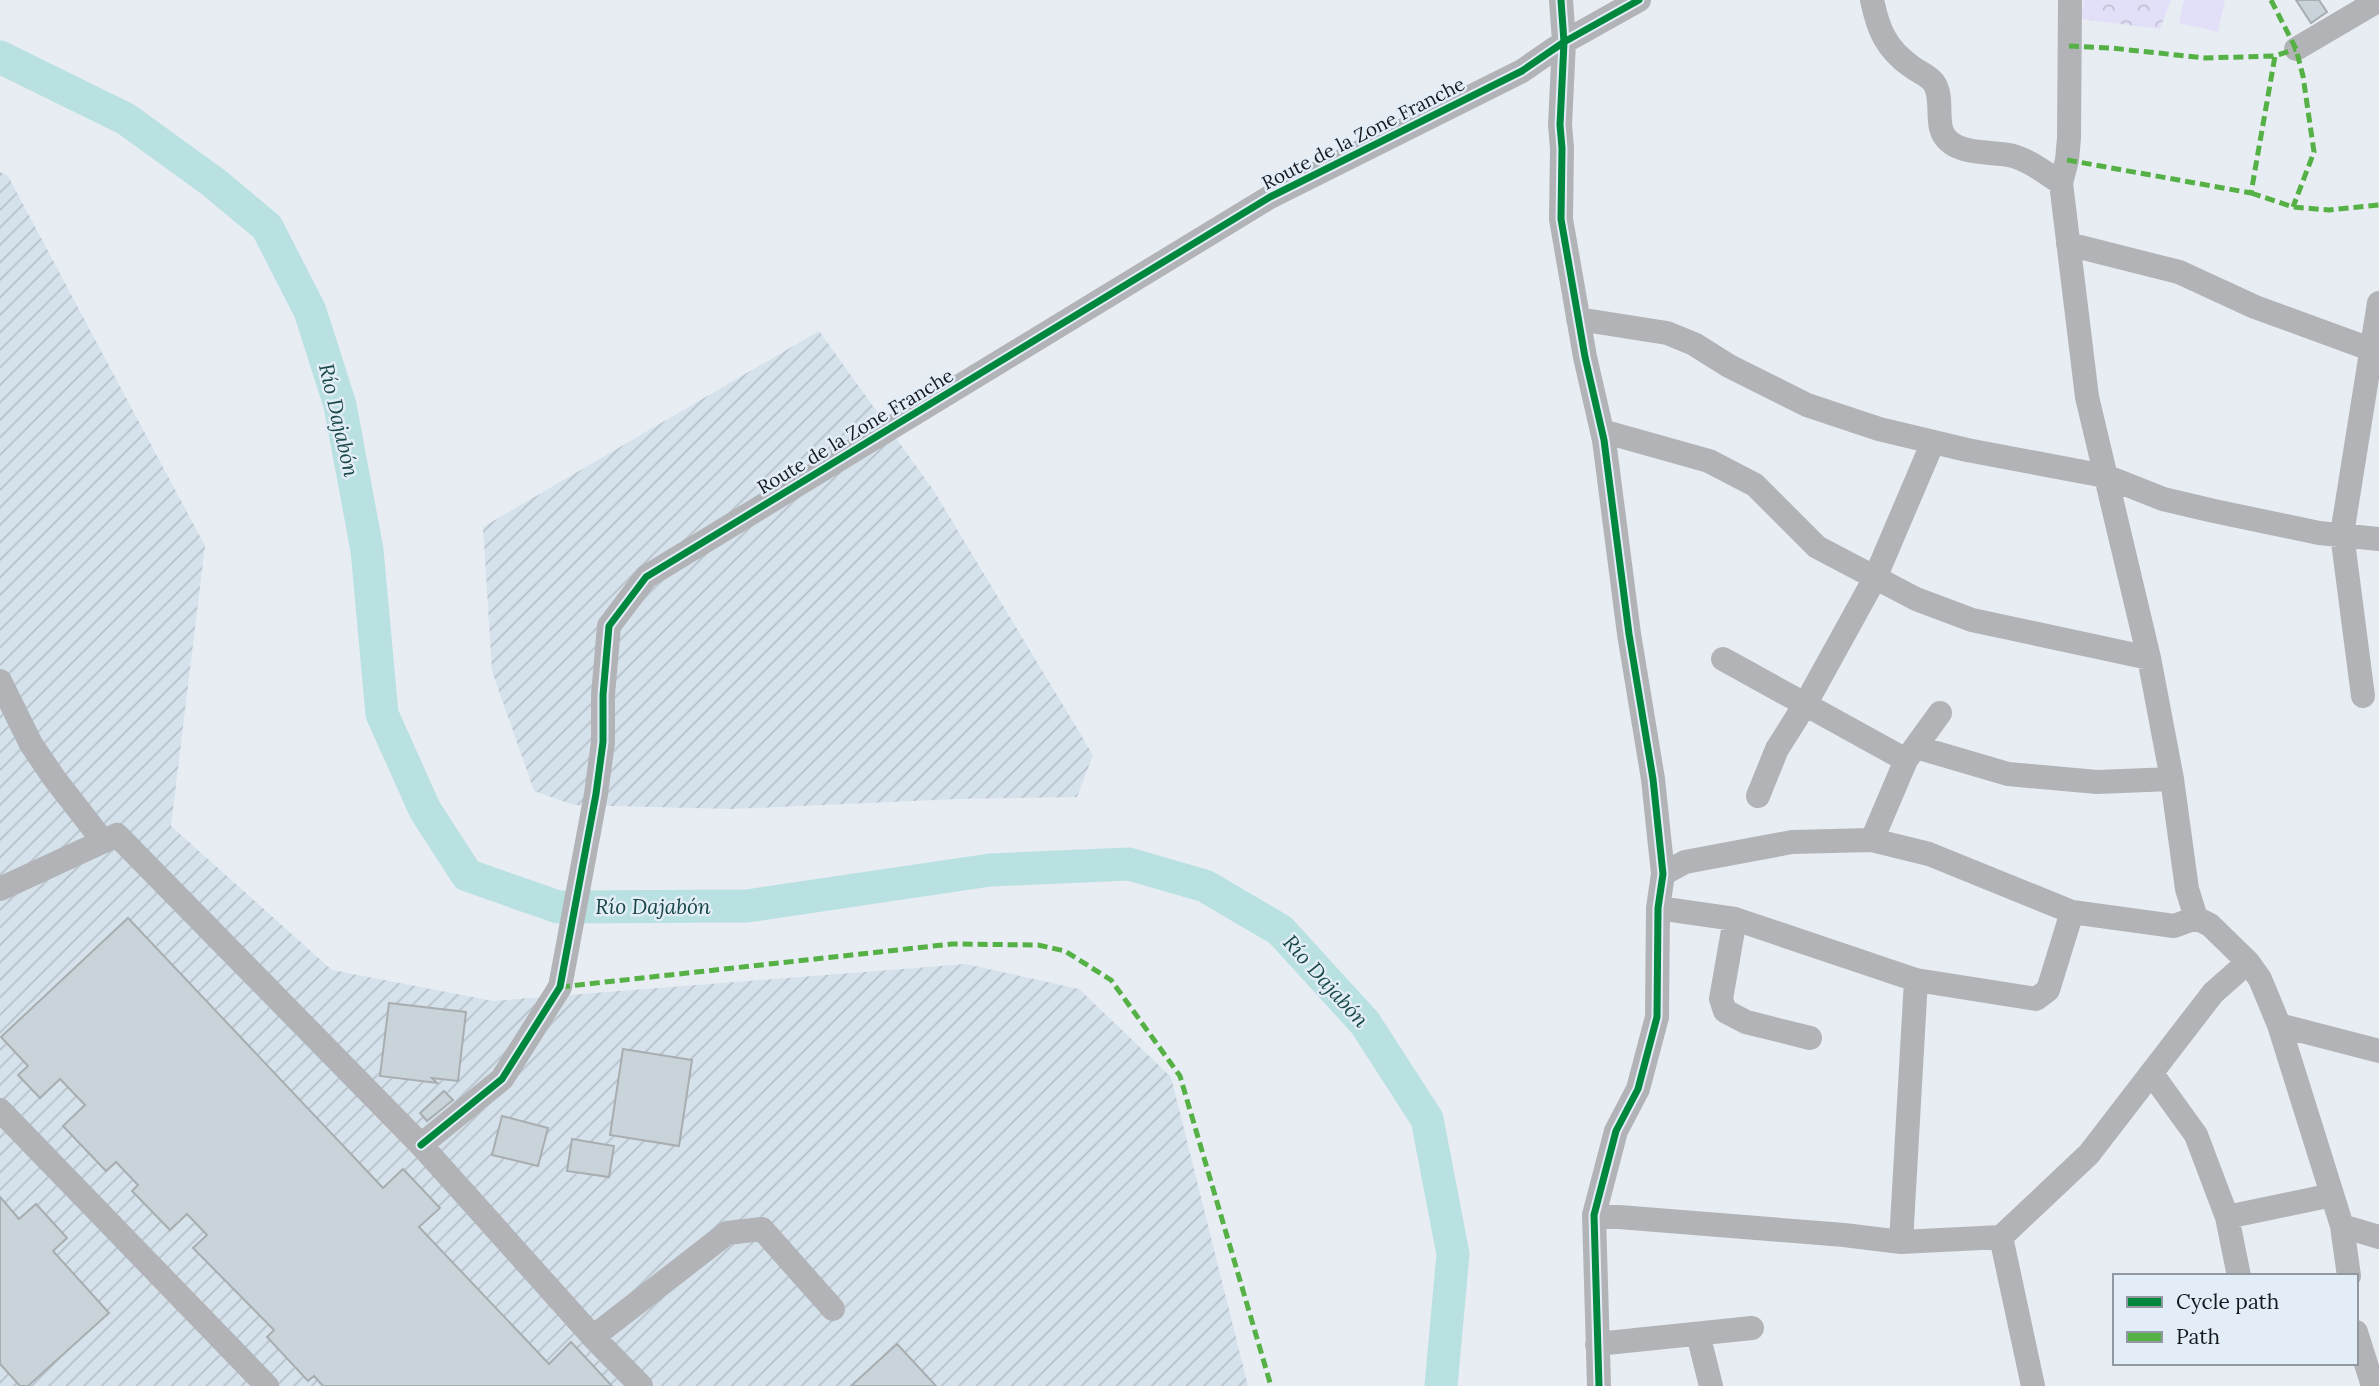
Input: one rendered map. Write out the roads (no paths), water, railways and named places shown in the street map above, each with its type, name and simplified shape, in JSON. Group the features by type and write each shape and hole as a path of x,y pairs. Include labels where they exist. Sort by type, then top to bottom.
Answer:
{"street":[{"path":"1561,0 1564,42 1560,125 1561,219 1578,319 1602,431 1629,634 1653,779 1662,874 1658,908 1657,1017 1638,1089 1616,1131 1594,1215 1599,1386"},
{"name":"Route de la Zone Franche","path":"421,1145 502,1079 560,987 596,794 603,742 603,695 609,626 646,577 1270,197 1522,71 1564,42 1639,0"},
{"path":"1872,0 1878,29 1889,46 1912,68 1926,75 1935,84 1942,132 1951,143 1963,148 2011,156 2034,166 2061,183"},
{"path":"2070,0 2069,138 2061,183 2087,397 2149,658 2172,779 2187,888 2196,918"},
{"path":"2296,49 2379,0"},
{"path":"2068,244 2179,272 2255,307 2370,349"},
{"path":"2363,696 2342,534 2379,303"},
{"path":"1578,319 1667,333 1694,344 1729,366 1807,405 1879,429 2105,476 2162,499 2319,533 2379,538"},
{"path":"1602,431 1709,461 1755,485 1817,547 1916,599 1972,620 2149,658"},
{"path":"1758,796 1777,749 1806,703 1875,578 1933,442"},
{"path":"1723,659 1911,754 2008,774 2097,782 2172,779"},
{"path":"0,681 31,744 103,841"},
{"path":"1872,839 1911,754 1940,713"},
{"path":"0,889 117,835 421,1145 593,1337 641,1386"},
{"path":"1662,874 1685,862 1792,842 1872,839 1929,854 2073,912 2174,926 2196,918 2210,925 2248,962 2260,979 2279,1024 2342,1226 2348,1274"},
{"path":"1658,908 1735,919 1916,980 2036,999 2048,990 2073,912"},
{"path":"1735,919 1721,999 1725,1011 1746,1022 1810,1038"},
{"path":"1594,1215 1901,1242 2001,1237 2089,1154 2213,993 2248,962"},
{"path":"1901,1242 1916,980"},
{"path":"2279,1024 2379,1051"},
{"path":"2152,1074 2196,1135 2227,1217 2239,1274"},
{"path":"0,1110 267,1386"},
{"path":"2227,1217 2332,1195"},
{"path":"2342,1226 2379,1237"},
{"path":"593,1337 727,1233 750,1230 762,1229 833,1309"},
{"path":"2001,1237 2033,1386"},
{"path":"1597,1344 1752,1328"},
{"path":"2358,1331 2379,1332"},
{"path":"1698,1334 1711,1386"},
{"path":"2358,1337 2373,1386"}],"waterway":[{"name":"Río Dajabón","path":"0,57 126,119 213,182 267,227 310,311 340,405 367,550 382,714 425,810 467,875 558,907 747,906 990,870 1129,864 1205,886 1280,930 1365,1023 1427,1119 1453,1254 1441,1386"}]}
